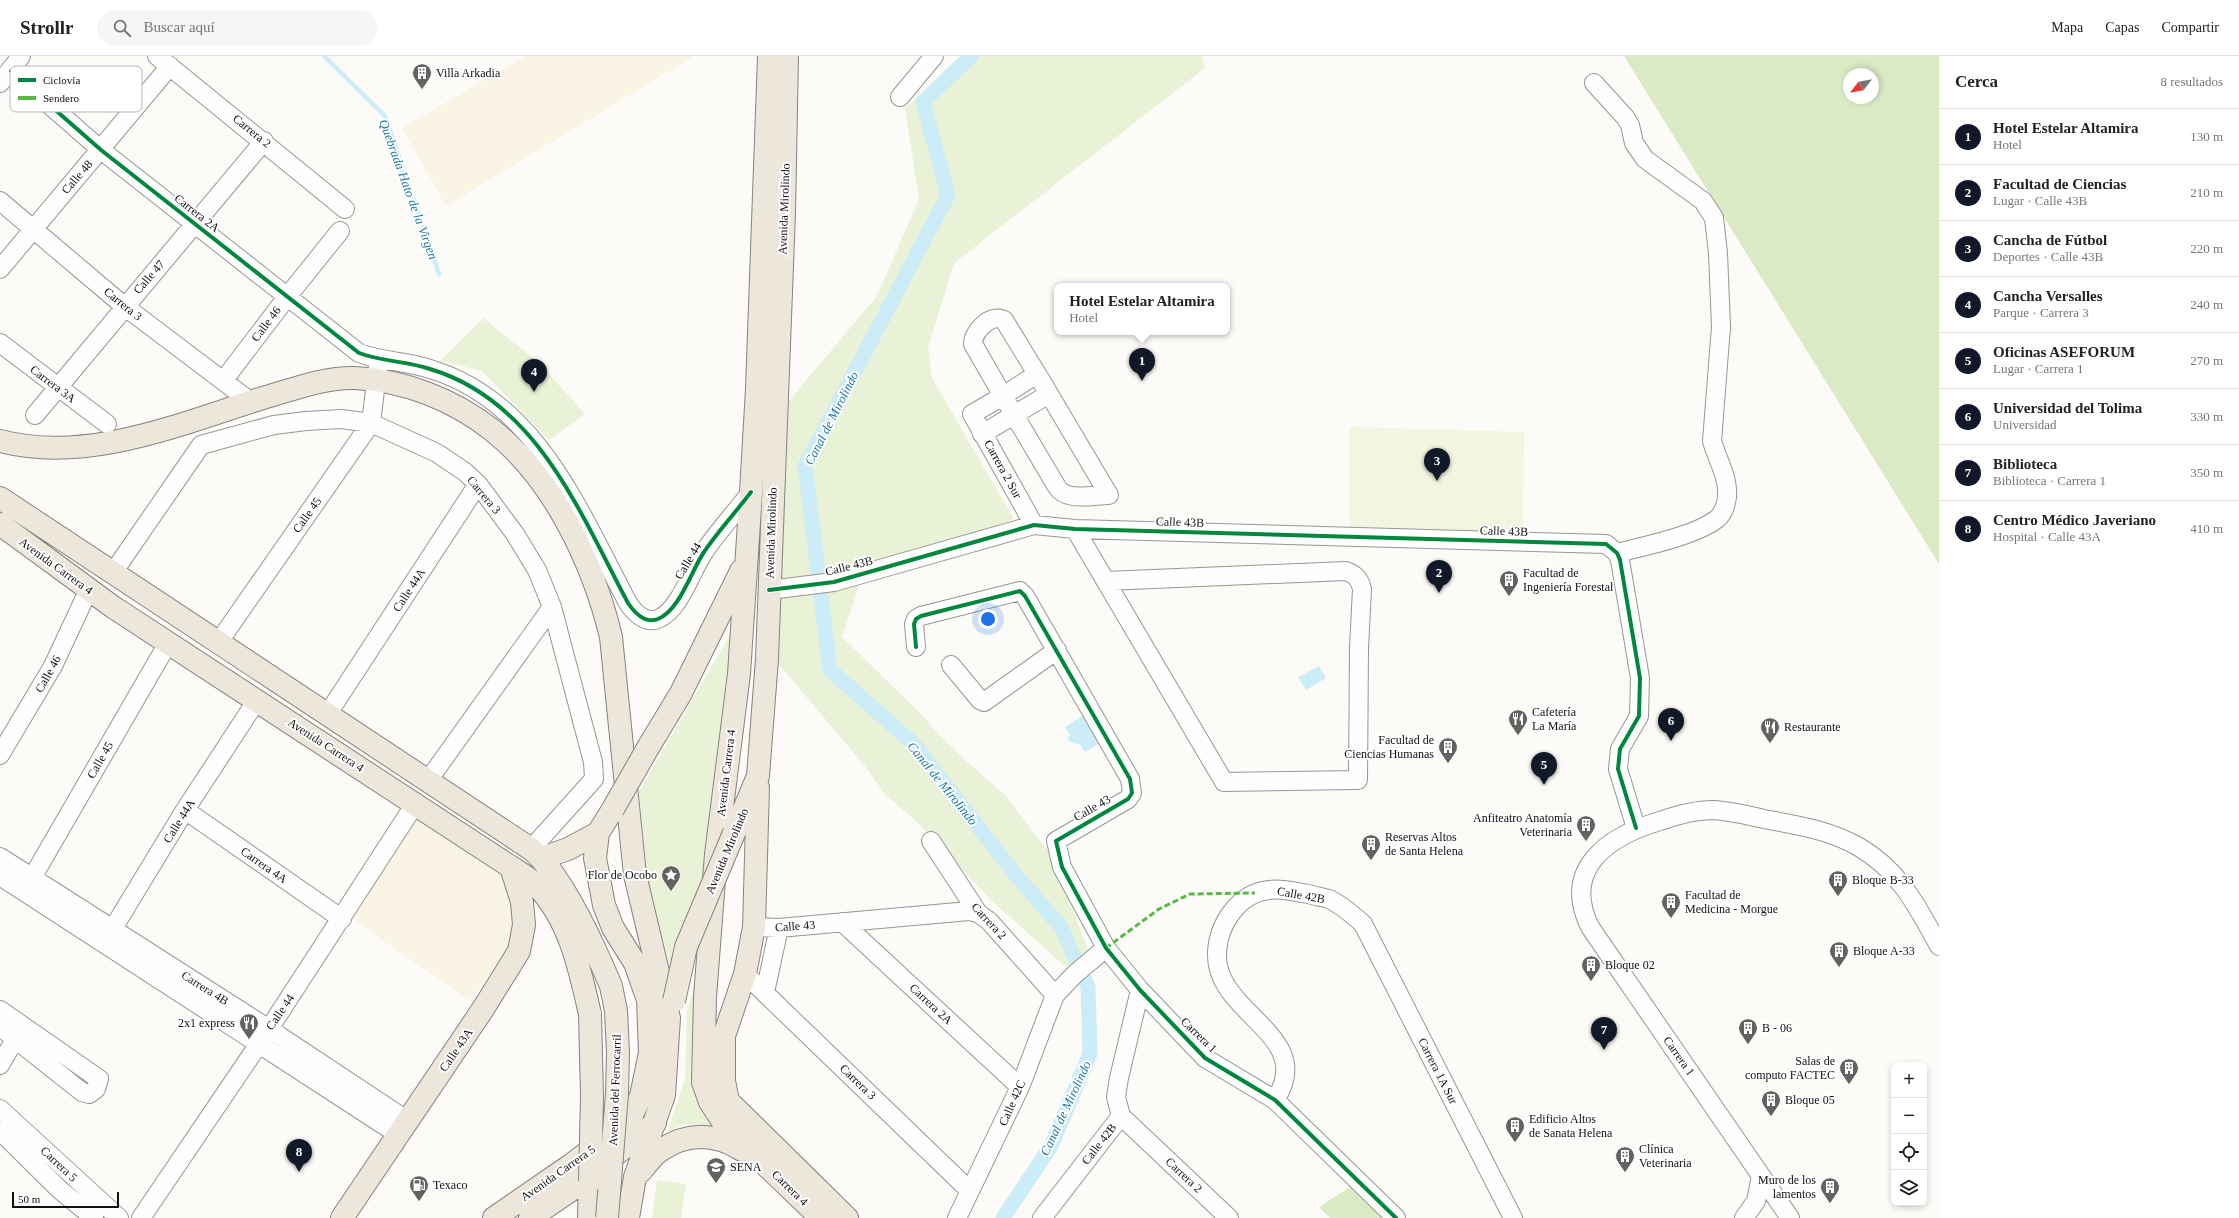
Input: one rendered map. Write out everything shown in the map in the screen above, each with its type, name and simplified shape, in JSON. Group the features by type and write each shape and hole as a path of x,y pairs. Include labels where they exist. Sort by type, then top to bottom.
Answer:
{"main road":[{"name":"Avenida Mirolindo","path":"598,833 682,693 746,561 757,389 769,56"},
{"name":"Avenida Mirolindo","path":"671,1009 686,947 758,776 767,659 784,213 787,56"},
{"path":"786,108 792,97 795,56"},
{"path":"0,441 43,446 82,447 124,440 302,386 331,380 354,378 378,370 417,390 446,401 467,412 507,442 543,482 585,561 605,610 611,637 635,875 671,1009 664,1095 656,1122 635,1177 628,1218"},
{"name":"Avenida Carrera 4","path":"0,498 112,574 536,854 587,932 601,963"},
{"name":"Avenida Carrera 4","path":"0,524 89,589 168,643 511,867 538,887 558,915 577,962 590,1014"},
{"name":"Avenida Carrera 4","path":"703,1082 706,997 716,854 739,674 746,561"},
{"path":"745,974 754,927 758,776"},
{"path":"536,854 568,849 598,833"},
{"name":"Avenida Carrera 5","path":"494,1218 571,1165 629,1121 641,1096 650,1053 648,1000 635,963 613,928 604,905 595,858 598,833"},
{"name":"Calle 43A","path":"342,1218 497,988 519,951 524,925 522,902 511,867"},
{"name":"Avenida del Ferrocarril","path":"601,963 611,986 616,1011 618,1052 617,1094 607,1218"},
{"name":"Carrera 4","path":"745,974 724,1036 724,1080 728,1101 847,1218"},
{"name":"Avenida del Ferrocarril","path":"589,1218 592,1096 590,1014"},
{"name":"Carrera 4","path":"703,1082 710,1102 727,1128 822,1218"},
{"name":"Avenida Carrera 5","path":"530,1218 574,1188 656,1122"},
{"path":"635,1177 660,1150 699,1135 711,1137 732,1144 765,1164"}],"street":[{"path":"13,66 21,56"},
{"path":"900,97 934,56"},
{"name":"Carrera 2","path":"163,61 264,141 345,209"},
{"name":"Calle 48","path":"142,91 163,61"},
{"path":"1594,83 1625,117 1630,125 1634,143 1645,159 1703,201 1714,218 1718,253 1721,327 1712,441 1717,459 1726,480 1727,496 1724,510 1717,519 1693,531 1617,553 1640,668 1639,716 1620,749 1618,759 1620,778 1636,828"},
{"name":"Carrera 2A","path":"51,112 359,353 378,370 430,368 476,388 509,414 541,448 569,490 628,603 638,615 646,619 657,619"},
{"name":"Calle 48","path":"0,269 32,228 101,150 127,112"},
{"name":"Calle 47","path":"35,415 124,306 264,141"},
{"name":"Carrera 3","path":"0,201 124,306 251,402"},
{"name":"Calle 46","path":"223,381 286,297 340,231"},
{"path":"1000,318 1008,324 1049,394 1109,495 1071,496 1060,492 973,344 975,334 992,319 1000,318"},
{"name":"Carrera 3A","path":"0,343 107,424"},
{"name":"Calle 45","path":"218,643 371,423 378,370"},
{"path":"1003,396 1038,374"},
{"path":"982,434 1049,394"},
{"name":"Carrera 2 Sur","path":"1003,396 972,414 1034,525"},
{"name":"Carrera 3","path":"112,574 201,446 274,425 306,420 341,419 371,423 437,453 465,472 478,484 515,534 534,564 552,606 593,762 594,779 536,854"},
{"name":"Calle 44A","path":"327,715 478,484"},
{"name":"Calle 44","path":"657,619 668,612 676,602 704,552 751,492"},
{"name":"Calle 43B","path":"769,590 834,582 1034,525 1075,529 1600,544 1612,548 1617,553"},
{"path":"1075,529 1224,782 1358,780 1359,648 1362,589 1360,580 1355,574 1346,571 1106,581"},
{"name":"Calle 46","path":"0,755 53,666 89,589"},
{"path":"916,646 914,624 916,619 921,616 1020,591 1025,596 1057,650 984,702 980,700 951,665"},
{"path":"427,782 552,606"},
{"name":"Calle 45","path":"32,878 168,643"},
{"name":"Calle 43","path":"1056,841 1128,799 1132,793 1130,779 1057,650"},
{"name":"Calle 44A","path":"108,936 185,810 257,700"},
{"name":"Calle 44","path":"141,1218 342,919 415,804"},
{"name":"Carrera 4A","path":"185,810 342,919"},
{"name":"Carrera 1","path":"1790,1218 1590,927 1580,904 1581,889 1587,869 1594,857 1607,845 1636,828 1678,815 1713,810 1732,812 1818,830 1839,837 1859,847 1886,867 1908,891 1939,946"},
{"name":"Carrera 2","path":"931,841 978,913 989,920 1059,990"},
{"name":"Carrera 1","path":"1056,841 1062,867 1106,948 1140,990 1205,1058 1275,1100 1396,1218"},
{"name":"Carrera 4B","path":"0,857 32,878 108,936 259,1044 404,1128"},
{"name":"Carrera 4B","path":"0,876 108,936 269,1029 404,1128"},
{"name":"Calle 42B","path":"1275,1100 1284,1087 1286,1064 1280,1047 1234,997 1222,979 1217,953 1222,926 1234,908 1255,893 1270,889 1328,899 1350,912 1363,924"},
{"name":"Calle 43","path":"754,927 779,928 969,911 978,913"},
{"name":"Carrera 2A","path":"842,922 1020,1087"},
{"name":"Carrera 1A Sur","path":"1363,924 1514,1218"},
{"path":"765,992 779,928"},
{"path":"1059,990 1106,948"},
{"name":"Carrera 3","path":"745,974 970,1192"},
{"name":"Calle 42C","path":"957,1218 1020,1087 1059,990"},
{"name":"Calle 42B","path":"1042,1218 1121,1116 1116,1097 1119,1078 1140,990"},
{"path":"0,1010 19,1034"},
{"path":"0,1027 19,1034"},
{"path":"0,1065 19,1034"},
{"name":"Carrera 2","path":"1121,1116 1229,1218"},
{"name":"Carrera 5","path":"3,1126 60,1190 94,1218"},
{"name":"Carrera 5","path":"3,1126 72,1177 119,1218"},
{"path":"1744,1218 1756,1201 1761,1176"}],"shaded area":[{"path":"526,56 694,56 446,206 402,128"},
{"path":"414,811 507,878 515,899 512,942 470,1001 352,919"}],"green space":[{"path":"968,56 1202,56 1205,68 954,263 928,348 932,378 1014,519 862,577 842,637 925,718 931,727 968,763 1006,796 1051,855 1090,954 1066,967 993,902 920,825 885,794 864,765 777,662 783,408 877,296 919,199 905,108"},
{"path":"1624,56 1939,56 1939,564"},
{"path":"483,318 539,363 585,414 549,440 482,371 440,361"},
{"path":"1350,427 1524,432 1523,537 1350,530"},
{"path":"735,626 710,862 673,977 648,884 639,792"},
{"path":"706,956 721,1126 685,1124 670,1131 669,1127 685,1079 687,1010"},
{"path":"657,1180 686,1184 681,1218 652,1218"},
{"path":"1352,1186 1388,1218 1330,1218 1319,1207"}],"water":[{"path":"1319,666 1326,678 1306,690 1298,677"},
{"path":"1084,715 1101,742 1085,752 1080,745 1067,740 1070,735 1065,727"}],"waterway":[{"name":"Quebrada Hato de la Virgen","path":"324,56 385,116 439,274"},
{"name":"Canal de Mirolindo","path":"971,56 923,102 948,195 805,466 830,670 914,744 1015,874 1061,927 1088,987 1090,1054 1051,1146 1003,1218"}],"marked path":[{"path":"1106,948 1159,909 1190,894 1255,893"}],"cycle path":[{"path":"58,112 101,150 359,353 430,369 467,385 499,406 527,433 551,464 592,533 628,603 633,610 644,619 658,619 673,607 679,599 704,552 751,492"},
{"path":"769,590 834,582 1034,525 1075,529 1606,544 1617,553 1620,560 1640,678 1639,716 1620,749 1618,769 1636,828"},
{"path":"916,647 914,624 916,619 921,616 1020,591 1025,596 1130,779 1132,793 1128,799 1056,841 1062,867 1106,948 1140,990 1205,1058 1275,1100 1396,1218"}],"place":[{"name":"Villa Arkadia","path":"422,90"},
{"name":"Hotel Estelar Altamira","path":"1142,381"},
{"name":"Cancha Versalles","path":"534,392"},
{"name":"Cancha de Fútbol","path":"1437,481"},
{"name":"Facultad de Ciencias","path":"1439,593"},
{"name":"Facultad de Ingeniería Forestal","path":"1509,597"},
{"name":"Cafetería La María","path":"1518,736"},
{"name":"Universidad del Tolima","path":"1671,741"},
{"name":"Restaurante","path":"1770,744"},
{"name":"Facultad de Ciencias Humanas","path":"1448,764"},
{"name":"Oficinas ASEFORUM","path":"1544,785"},
{"name":"Anfiteatro Anatomía Veterinaria","path":"1586,842"},
{"name":"Reservas Altos de Santa Helena","path":"1371,861"},
{"name":"Flor de Ocobo","path":"671,892"},
{"name":"Bloque B-33","path":"1838,897"},
{"name":"Facultad de Medicina - Morgue","path":"1671,919"},
{"name":"Bloque A-33","path":"1839,968"},
{"name":"Bloque 02","path":"1591,982"},
{"name":"2x1 express","path":"249,1040"},
{"name":"B - 06","path":"1748,1045"},
{"name":"Biblioteca","path":"1604,1050"},
{"name":"Salas de computo FACTEC","path":"1849,1085"},
{"name":"Bloque 05","path":"1771,1117"},
{"name":"Edificio Altos de Sanata Helena","path":"1515,1143"},
{"name":"Centro Médico Javeriano","path":"299,1172"},
{"name":"Clínica Veterinaria","path":"1625,1173"},
{"name":"SENA","path":"716,1184"},
{"name":"Texaco","path":"419,1202"},
{"name":"Muro de los lamentos","path":"1830,1204"}]}
